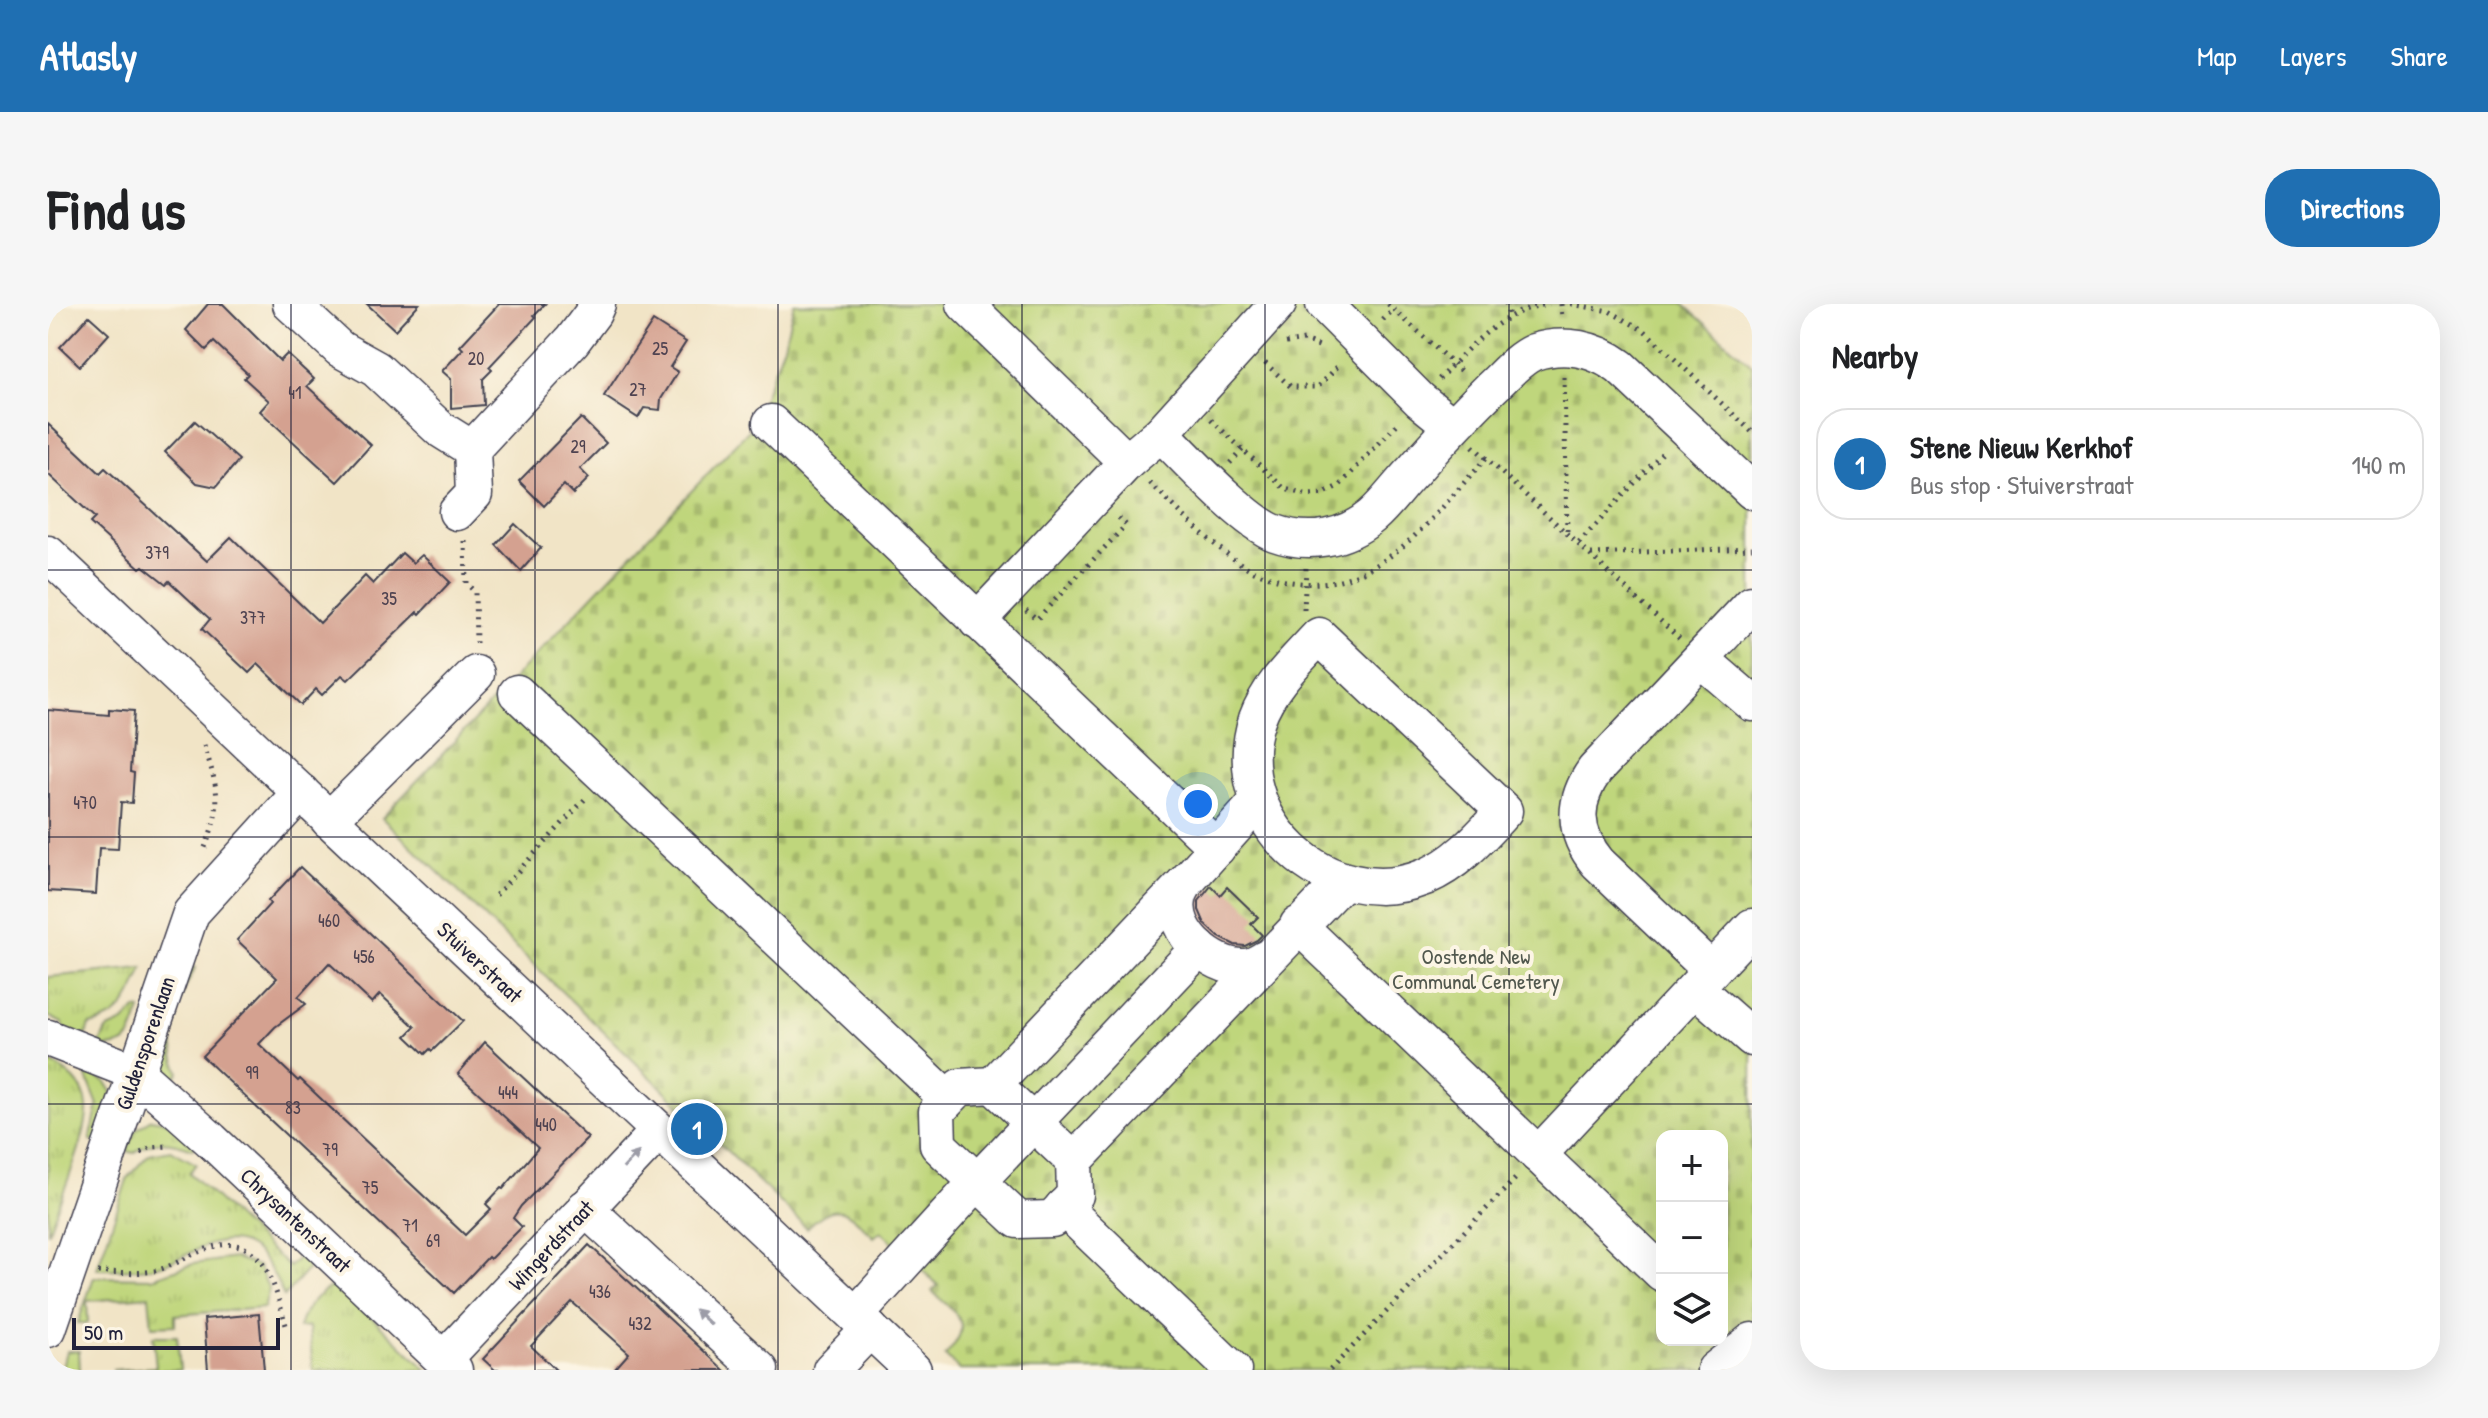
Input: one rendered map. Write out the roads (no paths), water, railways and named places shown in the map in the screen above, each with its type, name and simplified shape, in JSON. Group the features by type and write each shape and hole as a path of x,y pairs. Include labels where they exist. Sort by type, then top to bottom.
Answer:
{"street":[{"path":"291,304 340,349 376,369 440,429 472,449"},
{"path":"460,508 474,494 472,449 572,341 597,304"},
{"path":"977,621 1127,462 1161,433 1278,304"},
{"path":"1324,304 1345,354 1420,400 1452,426"},
{"path":"985,311 1127,462"},
{"path":"1161,433 1253,520 1272,532 1290,538 1327,539 1371,516 1452,426 1514,365 1531,353 1563,347 1581,348 1606,357 1620,367 1752,491"},
{"path":"771,423 1217,848"},
{"name":"Stuiverstraat","path":"48,554 913,1370"},
{"path":"1752,604 1595,770 1585,784 1577,817 1587,850 1752,1038"},
{"path":"1319,636 1504,811 1450,864 1424,877 1397,885 1368,885 1340,880 1314,868 1291,851 1272,830 1259,804 1252,777 1251,748 1257,720 1268,694 1319,636"},
{"path":"1702,660 1752,703"},
{"path":"329,820 476,674"},
{"path":"517,693 948,1099"},
{"name":"Guldensporenlaan","path":"48,1329 191,913 301,792"},
{"path":"1259,804 993,1085 960,1087 937,1111 938,1145 977,1182 1018,1220 1052,1219 1075,1195 1074,1161 1337,887 1340,880"},
{"path":"1185,883 1177,908 1184,929 1199,948 1219,962 1241,968 1265,959"},
{"path":"1298,925 1656,1267"},
{"path":"1538,1155 1752,927"},
{"path":"831,1370 863,1322 977,1182 1199,948"},
{"path":"48,1038 135,1072"},
{"name":"Chrysantenstraat","path":"135,1072 234,1161 448,1365"},
{"path":"993,1085 1074,1161"},
{"name":"Wingerdstraat","path":"448,1365 585,1208 659,1131"},
{"path":"1063,1207 1233,1370"},
{"path":"585,1208 760,1370"},
{"path":"1715,1370 1752,1341"}],"place":[{"name":"Stene Nieuw Kerkhof","path":"697,1129"}],"park label":[{"name":"Oostende New Communal Cemetery","path":"1476,968"}]}
